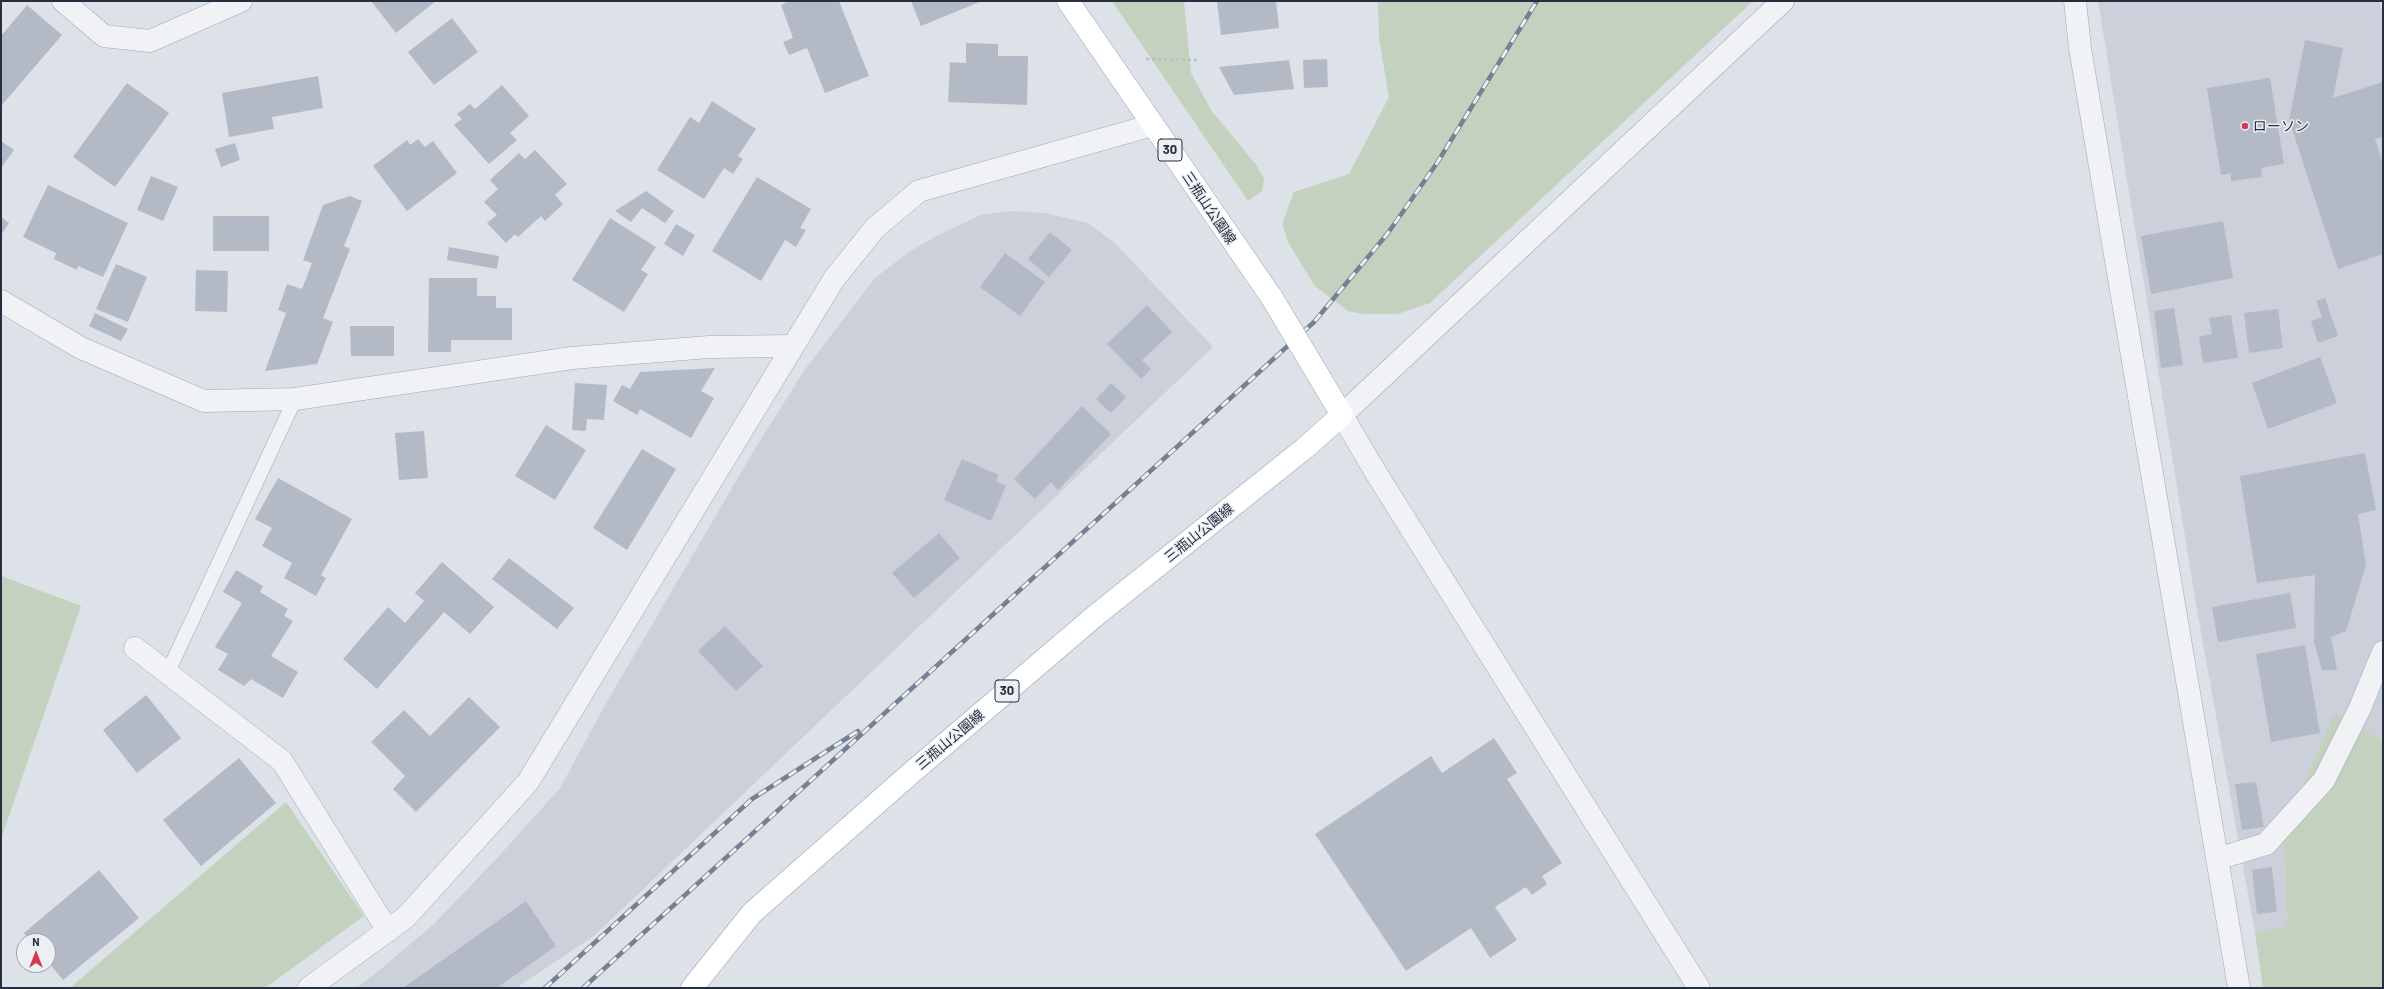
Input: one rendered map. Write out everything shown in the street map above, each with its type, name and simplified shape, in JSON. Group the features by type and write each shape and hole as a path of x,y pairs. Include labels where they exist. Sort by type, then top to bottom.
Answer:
{"main road":[{"name":"三瓶山公園線","path":"692,988 752,913 910,774 1095,616 1305,448 1342,415 1272,298 1068,1"}],"street":[{"path":"63,1 104,36 150,41 241,1"},
{"path":"1699,988 1376,473 1342,415 1783,1"},
{"path":"2075,1 2081,56 2239,988"},
{"path":"309,988 406,917 528,782 834,279 874,228 919,191 1153,125"},
{"path":"1,301 81,348 204,401 295,399 572,358 709,347 793,346"},
{"path":"135,648 282,761 388,930"},
{"path":"2217,859 2266,844 2324,780 2360,708 2383,652"}],"lane":[{"path":"168,672 295,399"}],"path":[{"path":"1146,59 1200,60"}],"shaded area":[{"path":"2098,1 2379,1 2383,15 2383,741 2334,715 2283,830 2287,926 2255,933 2197,610"},
{"path":"1010,211 1044,213 1088,223 1115,243 1213,347 595,935 516,988 356,988 375,974 434,924 499,856 560,788 605,705 756,447 806,368 875,278 909,252 938,235 981,215"}],"green space":[{"path":"1112,1 1184,1 1191,73 1211,110 1257,166 1264,179 1262,191 1248,201"},
{"path":"1378,1 1753,1 1430,303 1398,314 1364,314 1348,311 1315,286 1289,244 1282,224 1294,192 1349,174 1389,97 1379,38"},
{"path":"1,576 81,606 1,839"},
{"path":"2334,714 2383,741 2383,988 2263,988 2255,933 2287,926 2283,830"},
{"path":"286,802 364,916 265,988 70,988"}],"building":[{"path":"371,1 436,1 396,33"},
{"path":"790,1 839,1 869,76 825,93 807,48 789,55 783,42 793,38 781,5"},
{"path":"911,1 982,1 921,26"},
{"path":"1217,1 1276,1 1279,28 1221,35"},
{"path":"27,5 62,35 1,106 1,36"},
{"path":"452,18 478,52 434,85 408,52"},
{"path":"2305,40 2343,48 2333,98 2383,82 2383,137 2375,139 2383,164 2383,254 2338,269 2289,120"},
{"path":"966,43 998,44 998,56 1028,56 1027,105 948,102 950,62 966,63"},
{"path":"1327,59 1328,87 1304,88 1303,60"},
{"path":"1289,60 1294,89 1234,95 1219,67"},
{"path":"318,76 323,108 272,117 274,129 229,137 222,93"},
{"name":"ローソン","path":"2270,78 2284,164 2261,168 2262,177 2231,181 2231,173 2221,175 2207,88"},
{"path":"127,83 169,113 115,187 73,157"},
{"path":"502,85 529,116 510,133 517,140 489,164 454,125 462,119 457,114 470,104 475,109"},
{"path":"712,101 756,129 738,156 743,159 733,174 724,168 704,199 657,170 690,117 699,123"},
{"path":"418,139 425,147 433,141 457,173 407,211 373,166 407,140 410,145"},
{"path":"1,141 14,150 1,168"},
{"path":"235,143 240,160 221,167 215,149"},
{"path":"535,150 567,184 555,195 563,204 545,221 541,216 518,237 515,234 506,243 487,223 497,215 484,202 498,189 490,180 519,153 525,159"},
{"path":"151,176 178,187 163,221 137,210"},
{"path":"757,177 811,209 800,228 806,230 796,247 785,240 761,281 712,251"},
{"path":"48,185 128,223 103,277 78,266 77,270 54,259 56,253 23,237"},
{"path":"646,191 674,211 665,223 642,208 631,222 615,211"},
{"path":"350,196 362,201 344,246 350,249 323,318 333,322 317,364 265,371 286,313 278,310 287,284 302,289 312,263 303,260 323,205"},
{"path":"213,216 269,216 269,251 213,251"},
{"path":"1,217 9,223 1,235"},
{"path":"610,218 656,247 641,270 648,274 624,312 572,280"},
{"path":"2223,221 2233,278 2151,294 2141,236"},
{"path":"676,224 695,235 683,256 664,244"},
{"path":"1050,232 1072,250 1049,277 1028,259"},
{"path":"449,247 499,256 497,269 447,260"},
{"path":"1005,253 1045,282 1020,316 980,287"},
{"path":"116,264 147,277 128,322 96,309"},
{"path":"196,270 228,271 227,312 195,311"},
{"path":"429,278 477,278 477,296 496,296 496,308 512,308 512,340 451,340 451,352 428,352"},
{"path":"2325,298 2338,336 2318,343 2311,321 2322,317 2316,301"},
{"path":"1147,305 1172,332 1142,360 1151,369 1141,379 1107,344"},
{"path":"2174,308 2183,365 2161,368 2154,311"},
{"path":"2278,309 2283,348 2249,353 2244,313"},
{"path":"95,313 128,329 121,341 89,326"},
{"path":"2231,315 2238,358 2203,363 2199,337 2212,334 2209,318"},
{"path":"350,326 394,326 394,356 351,356"},
{"path":"2320,357 2337,403 2268,429 2252,383"},
{"path":"715,368 701,391 714,398 691,438 640,409 637,415 613,401 622,385 630,389 640,372"},
{"path":"575,383 607,385 604,420 587,419 586,431 572,430"},
{"path":"1111,383 1126,397 1111,413 1096,399"},
{"path":"1082,406 1111,434 1058,490 1051,482 1035,499 1014,479"},
{"path":"546,425 586,450 555,500 515,476"},
{"path":"424,431 428,478 399,480 395,433"},
{"path":"642,449 676,469 627,550 593,528"},
{"path":"2365,453 2376,510 2358,514 2366,565 2346,631 2331,637 2337,670 2322,670 2314,642 2315,575 2257,583 2240,476"},
{"path":"962,459 999,475 996,481 1006,486 991,521 944,500"},
{"path":"278,478 352,519 321,575 326,578 316,596 284,578 292,563 262,546 272,528 255,519"},
{"path":"939,533 960,558 914,598 892,573"},
{"path":"509,558 574,608 557,629 492,579"},
{"path":"442,562 494,607 470,634 444,612 377,689 343,659 388,607 405,623 424,601 415,593"},
{"path":"236,570 263,586 260,592 288,609 284,616 293,621 271,656 298,672 283,698 251,679 244,686 218,670 228,654 215,647 242,603 223,592"},
{"path":"2290,593 2296,628 2218,642 2212,607"},
{"path":"725,626 763,666 736,691 698,651"},
{"path":"2305,645 2320,733 2271,742 2256,654"},
{"path":"146,695 181,738 137,773 103,730"},
{"path":"469,697 500,727 416,812 393,789 405,776 371,742 404,710 430,736"},
{"path":"1494,738 1517,773 1507,779 1562,863 1542,876 1547,884 1532,895 1526,887 1495,907 1517,940 1490,958 1471,928 1406,971 1315,834 1431,756 1442,773"},
{"path":"239,758 276,803 201,866 163,820"},
{"path":"2256,782 2264,827 2242,830 2235,784"},
{"path":"2272,867 2277,912 2257,914 2252,870"},
{"path":"99,870 139,918 63,980 56,972 56,933 24,933"},
{"path":"526,901 556,946 497,988 403,988"}],"railway":[{"path":"583,988 1314,322 1388,233 1437,163 1537,1"},
{"path":"545,988 752,799 858,731"}],"place":[{"name":"ローソン","path":"2245,126"}]}
